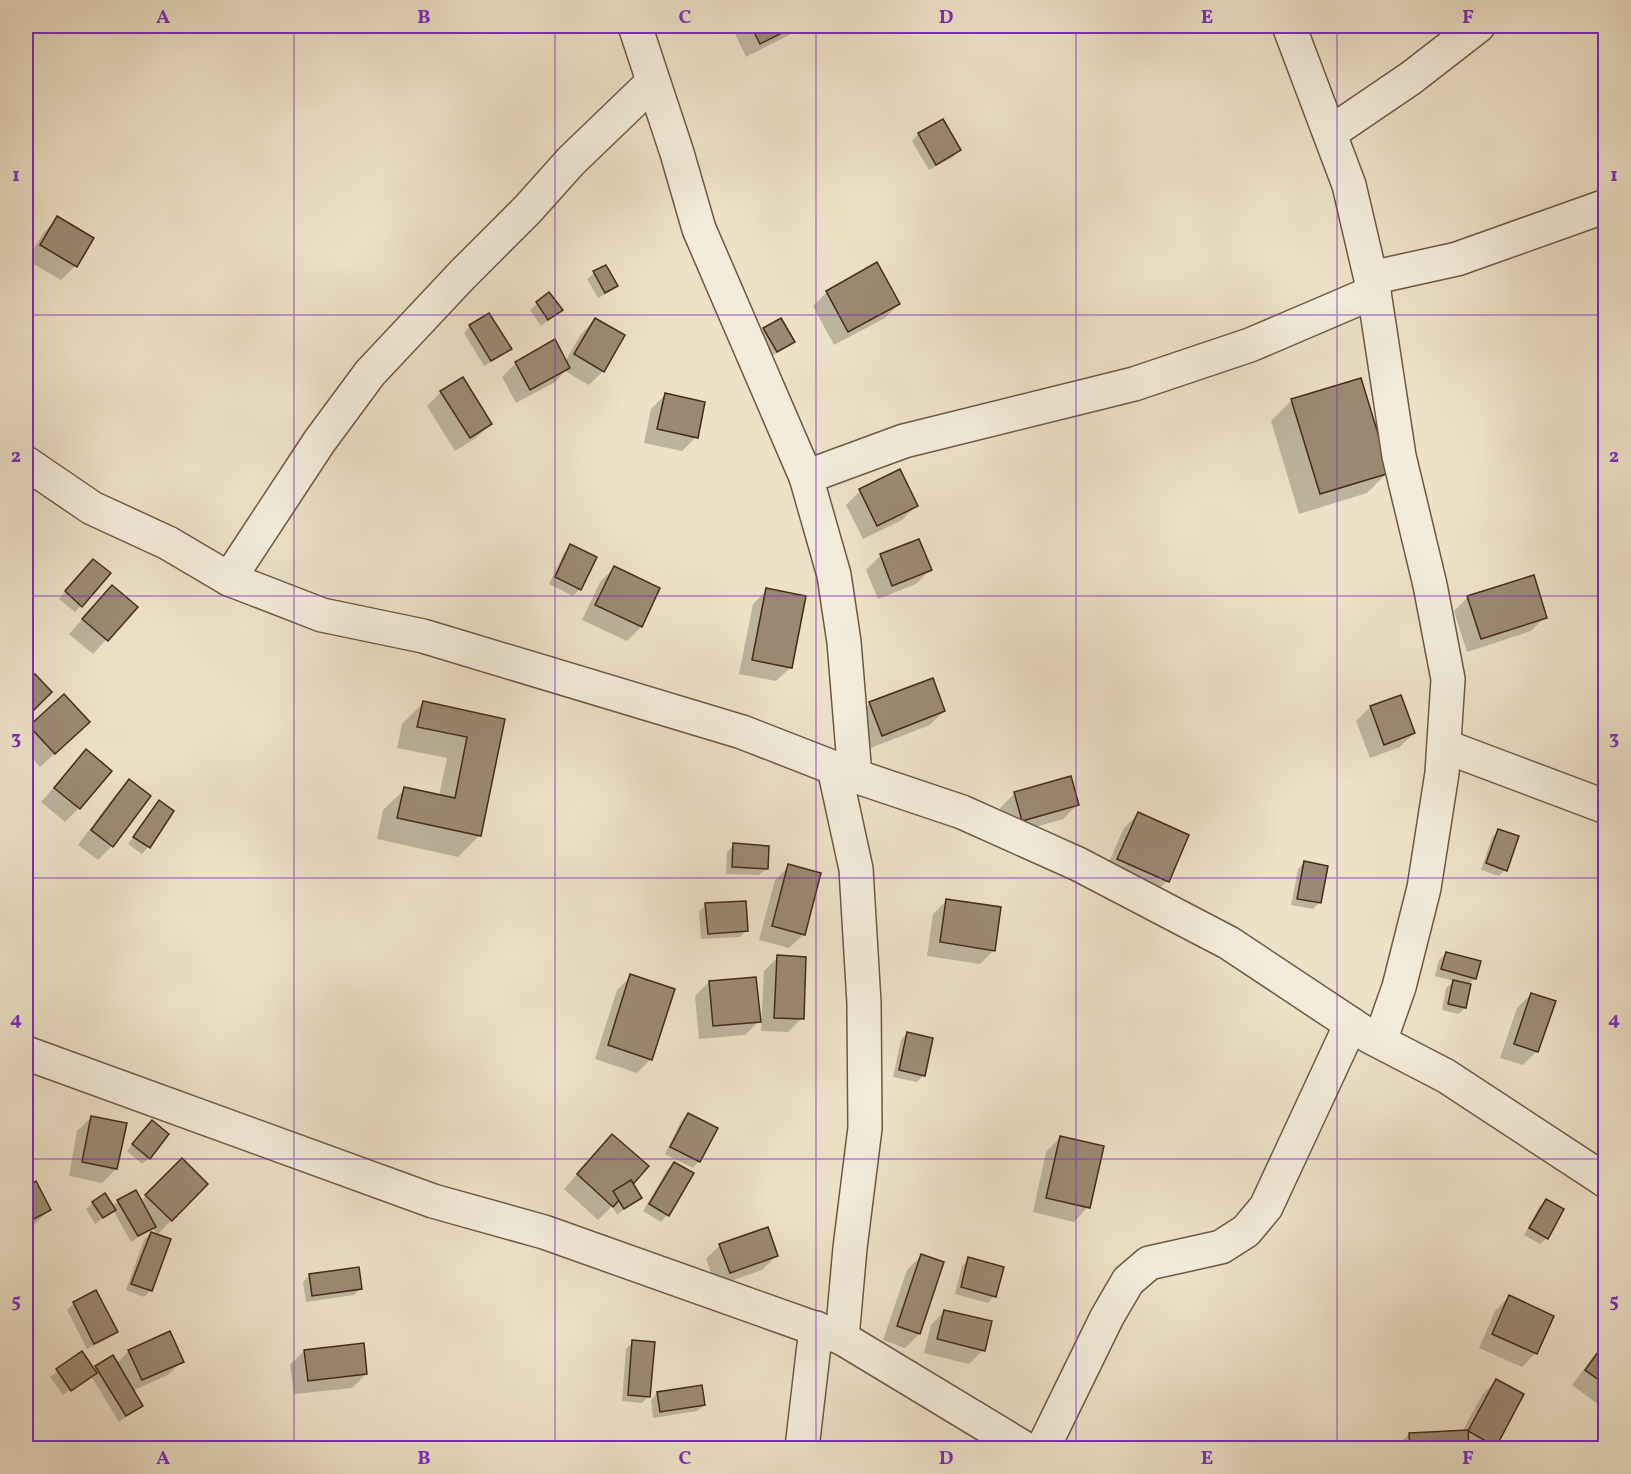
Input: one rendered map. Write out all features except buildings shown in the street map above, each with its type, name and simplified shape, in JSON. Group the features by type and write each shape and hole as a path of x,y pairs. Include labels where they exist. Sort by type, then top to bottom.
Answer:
{"street":[{"path":"635,26 677,153 699,229 806,477 834,575 844,642 844,772 856,869 864,1003 865,1128 850,1248 802,1449"},
{"path":"1289,26 1349,185 1372,285 1399,456 1430,585 1448,679 1442,773 1424,888 1399,987 1380,1041"},
{"path":"1330,133 1411,78 1478,26"},
{"path":"229,579 319,442 370,373 528,209 571,160 653,82"},
{"path":"806,477 904,441 1134,384 1250,345 1372,285 1457,259 1605,206"},
{"path":"26,463 92,508 168,543 229,579 322,615 423,636 742,732 844,772 962,812 1078,864 1229,943 1351,1024 1446,1076 1605,1181"},
{"path":"1444,746 1605,807"},
{"path":"1043,1449 1107,1317 1128,1281 1149,1263 1221,1247 1246,1231 1266,1207 1351,1024"},
{"path":"26,1053 433,1201 544,1232 829,1333 1024,1449"}]}
